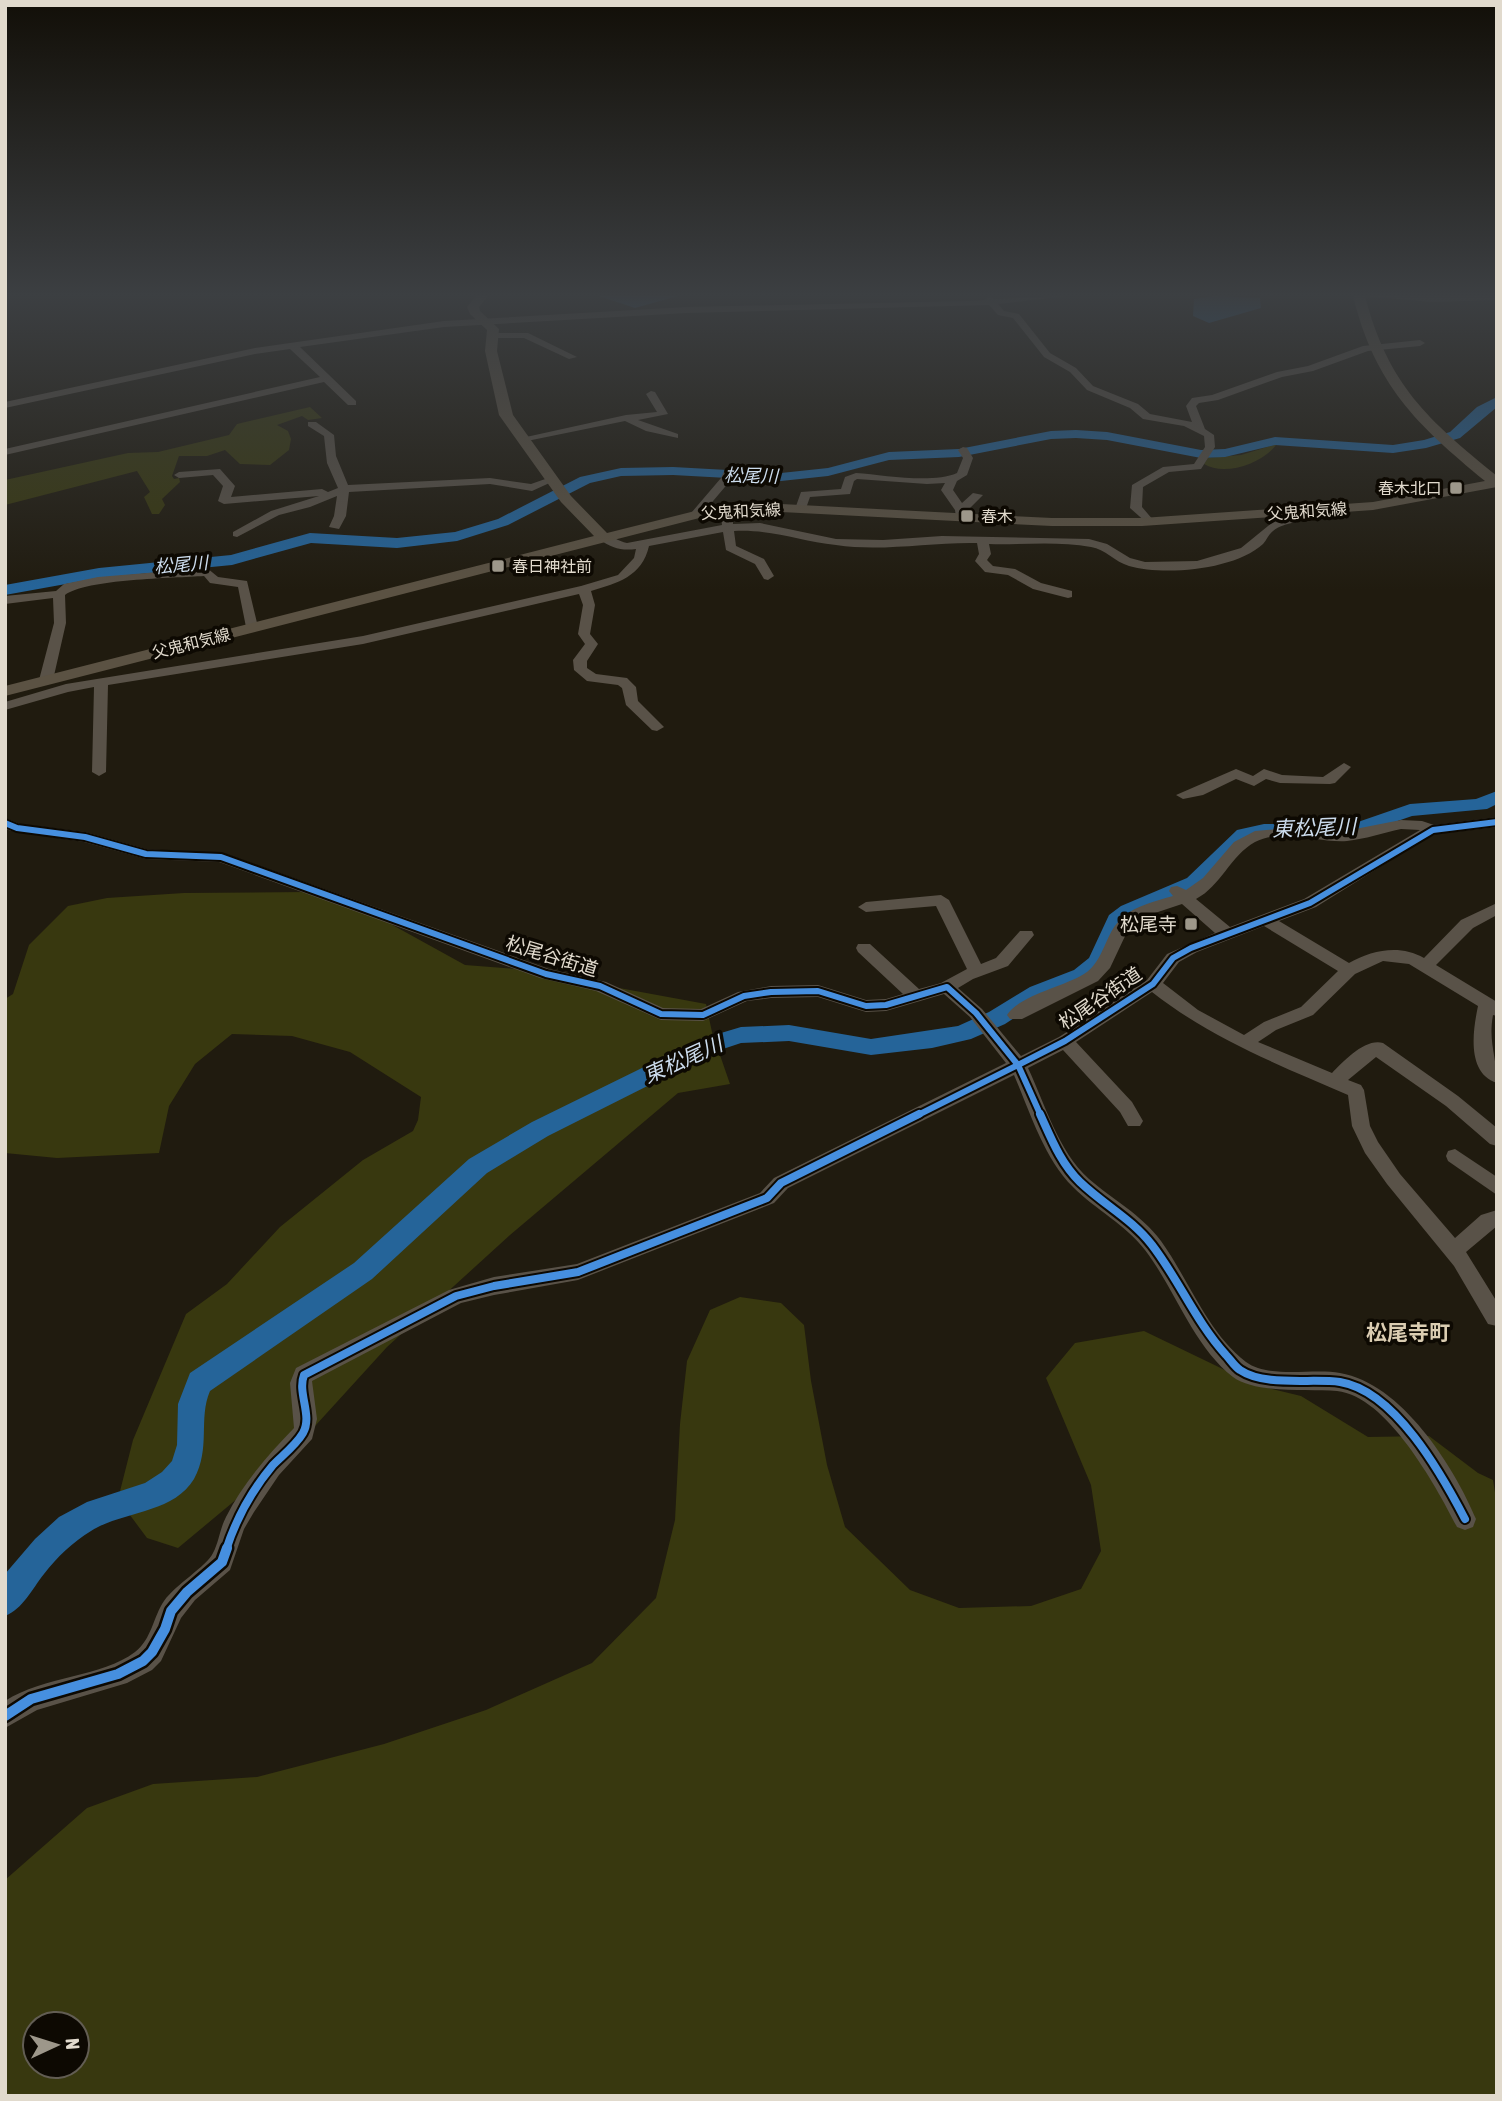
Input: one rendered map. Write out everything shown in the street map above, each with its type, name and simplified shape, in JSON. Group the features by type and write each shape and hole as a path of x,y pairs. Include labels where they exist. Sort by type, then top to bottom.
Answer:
{"main road":[{"path":"500,394 506,415 522,439 566,499 603,537"},
{"path":"1405,394 1440,435 1497,484"},
{"name":"父鬼和気線","path":"5,691 698,512 726,508 962,514 1038,521 1148,521 1373,506 1497,484"}],"street":[{"path":"5,405 57,394"},
{"path":"5,452 258,394"},
{"path":"343,394 352,403"},
{"path":"522,439 626,418 663,414 651,394"},
{"path":"1105,394 1134,406 1147,417 1200,428 1209,435 1210,447 1197,467 1167,469 1138,485 1136,508 1148,521"},
{"path":"1200,428 1191,406 1196,400 1225,394"},
{"path":"626,418 674,436"},
{"path":"312,424 329,435 328,446 342,490 340,516 335,527"},
{"path":"871,487 953,480 962,475 965,454"},
{"path":"179,475 216,471 229,486 224,501 342,490 490,481 532,488 553,482"},
{"path":"698,512 729,473"},
{"path":"802,509 805,494 827,497 846,492 849,479 858,475 906,490"},
{"path":"953,480 947,490 948,494 962,514 977,495"},
{"path":"237,534 342,490"},
{"path":"726,508 730,548 760,562 768,576"},
{"path":"603,537 614,544 643,545 727,528 772,527 836,542 883,544 982,540 1102,545 1135,564 1185,566 1216,561 1250,548 1260,542 1266,531 1310,511"},
{"path":"1024,542 1038,521"},
{"path":"982,540 985,554 981,561 989,569 1011,572 1037,586 1068,593"},
{"path":"5,706 66,688 363,640 584,589 622,578 640,559 643,545"},
{"path":"5,600 59,594 68,587 81,584 207,572 215,580 243,584 252,627"},
{"path":"584,589 589,605 584,634 592,644 580,660 581,670 592,678 622,681 629,687 631,702 657,727"},
{"path":"46,680 61,622 59,594"},
{"path":"99,772 101,684"},
{"path":"1183,794 1198,792 1236,773 1254,782 1264,773 1280,779 1330,780 1344,768"},
{"name":"松尾谷街道","path":"5,1716 31,1699 118,1674 143,1661 152,1652 165,1629 171,1611 187,1592 222,1562 228,1552 234,1525 246,1503 271,1468 304,1432 306,1419 301,1382 304,1375 319,1366 456,1296 494,1286 578,1272 767,1198 781,1183 1065,1041 1153,984 1173,958 1227,934 1310,903 1418,836 1433,830 1497,822"},
{"name":"松尾谷街道","path":"5,823 17,828 85,837 146,854 222,858 546,974 600,986 661,1014 703,1015 744,996 771,992 818,991 866,1006 886,1005 947,987 976,971 1002,962 1026,935"},
{"path":"1016,1015 1046,996 1094,976 1107,964 1126,922 1180,893 1202,888 1245,841 1255,836 1347,836 1404,825 1425,825 1433,830"},
{"path":"1180,893 1227,934"},
{"path":"866,907 941,900 976,971"},
{"path":"1426,967 1467,924 1497,908"},
{"path":"1267,921 1349,970"},
{"path":"864,947 916,996"},
{"path":"1244,1043 1270,1026 1307,1011 1349,970 1383,955 1413,959 1492,1007 1480,1040 1485,1064 1497,1076"},
{"path":"1153,984 1192,1014 1244,1043 1355,1090 1360,1097 1358,1113 1363,1131 1406,1197 1454,1251 1495,1318"},
{"path":"947,987 976,1013 1018,1065 1068,1169 1082,1184 1137,1226 1154,1247 1208,1335 1241,1371 1278,1381 1340,1381 1365,1390 1390,1409 1413,1437 1447,1484 1465,1519"},
{"path":"1065,1041 1126,1107 1134,1121"},
{"path":"1335,1080 1357,1060 1377,1048 1452,1101 1497,1139"},
{"path":"1455,1156 1497,1187"},
{"path":"1454,1251 1488,1221 1497,1218"}],"shaded area":[{"path":"310,407 322,418 308,420 302,416 277,425 288,431 291,439 289,450 270,465 240,464 225,450 207,456 179,456 172,476 174,479 179,478 180,482 162,499 165,505 159,514 152,514 144,497 150,492 137,471 5,505 5,480 128,453 158,452 229,435 237,424"},
{"path":"1277,444 1263,457 1243,466 1222,469 1204,464 1208,458 1241,455"},
{"path":"307,892 378,917 465,965 516,969 706,1004 712,1032 730,1084 678,1093 510,1235 387,1347 285,1459 178,1548 147,1538 118,1499 133,1440 186,1314 227,1284 280,1227 363,1160 413,1131 418,1120 421,1097 350,1052 292,1036 232,1034 195,1064 169,1106 159,1153 57,1158 5,1153 5,999 13,994 29,945 68,906 107,898 184,893"},
{"path":"740,1297 781,1303 804,1325 811,1381 827,1465 845,1527 910,1590 959,1608 1031,1606 1081,1589 1101,1551 1091,1485 1046,1378 1075,1343 1144,1331 1256,1385 1301,1396 1368,1437 1429,1436 1478,1473 1493,1480 1497,1505 1497,2096 5,2096 5,1880 87,1808 153,1784 257,1777 384,1744 486,1710 592,1663 656,1598 675,1520 680,1424 687,1361 710,1310"}],"waterway":[{"name":"松尾川","path":"5,590 99,573 232,560 310,538 397,543 457,536 503,522 585,480 621,472 673,471 781,477 828,472 889,456 959,453 1051,435 1076,434 1107,436 1201,454 1225,453 1275,441 1393,449 1426,444 1455,435 1482,410 1497,401"},
{"name":"東松尾川","path":"5,1601 45,1549 70,1527 97,1512 164,1488 182,1471 191,1445 194,1392 200,1382 363,1271 478,1166 540,1129 709,1045 741,1035 789,1033 871,1047 932,1040 963,1033 997,1018 1038,992 1082,975 1098,962 1116,920 1128,911 1194,883 1244,834 1264,830 1357,829 1410,810 1480,805 1497,797"}],"cycle path":[{"path":"5,823 17,828 85,837 146,854 221,857 546,974 600,986 661,1014 703,1015 744,996 771,992 818,991 866,1006 886,1005 947,987 976,1013 1018,1065 1065,1041 1153,984 1173,958 1191,948 1310,903 1433,830 1497,822"},
{"path":"5,1716 31,1699 118,1674 143,1661 152,1652 165,1629 171,1611 187,1592 222,1562 234,1525 246,1504 271,1468 304,1432 306,1419 301,1383 304,1375 456,1296 494,1286 578,1272 767,1198 781,1183 1018,1065 1051,1139 1068,1169 1082,1184 1137,1226 1154,1247 1208,1335 1241,1371 1278,1381 1340,1382 1365,1390 1390,1409 1413,1437 1447,1484 1465,1519"}],"place":[{"name":"春木北口","path":"1456,488"},
{"name":"春木","path":"967,516"},
{"name":"春日神社前","path":"498,566"},
{"name":"松尾寺","path":"1191,924"}],"district":[{"name":"松尾寺町","path":"1408,1333"}]}
